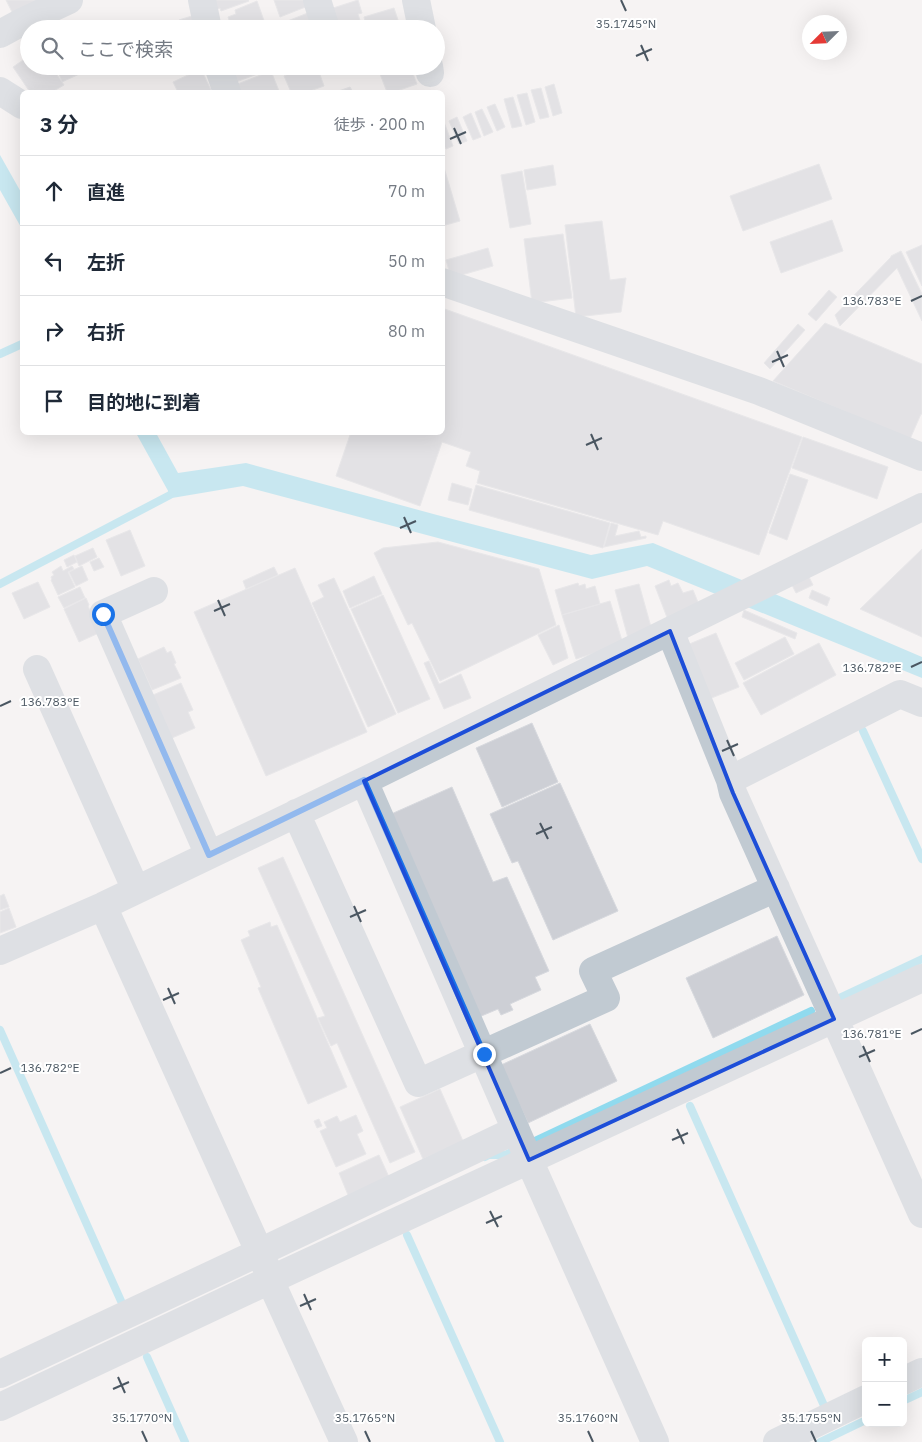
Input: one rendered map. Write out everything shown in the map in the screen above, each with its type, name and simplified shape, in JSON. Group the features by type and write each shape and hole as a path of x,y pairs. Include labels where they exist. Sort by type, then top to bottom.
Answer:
{"street":[{"path":"26,20 69,0"},
{"path":"202,0 206,20"},
{"path":"317,0 323,20"},
{"path":"416,0 420,20"},
{"path":"0,34 20,23"},
{"path":"221,75 226,90"},
{"path":"0,91 20,104"},
{"path":"445,283 759,391 922,457"},
{"path":"0,951 103,906 922,508"},
{"path":"154,591 103,614 209,855"},
{"path":"670,631 730,780 733,793 922,1214"},
{"path":"37,669 136,890"},
{"path":"730,780 900,694 922,702"},
{"path":"364,780 655,1442"},
{"path":"296,813 418,1083 606,998 593,971 776,888"},
{"path":"103,906 344,1442"},
{"path":"0,1374 260,1252 524,1147 834,1019 922,978"},
{"path":"2,1399 271,1280 524,1147"},
{"path":"907,1379 922,1372"},
{"path":"776,1442 862,1401"}],"highlighted area":[{"path":"670,631 733,793 834,1019 529,1160 364,781"}],"water":[{"path":"0,155 20,190 20,225 0,190"},
{"path":"137,435 157,435 178,473 246,463 591,555 653,543 922,657 922,678 647,566 592,579 243,486 172,498"}],"building":[{"path":"6,0 51,0 14,16"},
{"path":"211,0 249,1 221,11 220,8 214,10"},
{"path":"274,0 306,0 308,6 280,17"},
{"path":"358,0 362,13 358,14 360,20 331,20 327,10"},
{"path":"257,1 264,20 229,20 228,17 236,14 235,10"},
{"path":"394,8 398,20 365,20 364,17"},
{"path":"313,11 316,19 314,20 290,20"},
{"path":"195,15 196,20 179,20"},
{"path":"20,62 20,75 57,75 64,85 55,90 29,90 13,67"},
{"path":"59,75 77,75 62,82"},
{"path":"188,75 204,75 211,90 177,90 173,82"},
{"path":"234,75 255,75 236,82"},
{"path":"261,75 273,75 279,90 237,90 235,85"},
{"path":"320,75 324,86 313,90 290,90 284,76"},
{"path":"380,75 414,75 417,84 400,90 386,90"},
{"path":"554,84 562,113 553,116 545,87"},
{"path":"541,88 549,117 540,119 531,90"},
{"path":"527,93 535,122 526,125 517,95"},
{"path":"513,97 522,126 512,128 504,99"},
{"path":"495,104 505,127 497,131 487,107"},
{"path":"482,109 493,132 484,136 475,112"},
{"path":"471,113 481,137 473,140 463,117"},
{"path":"457,117 467,141 459,144 449,121"},
{"path":"445,125 453,146 446,149 445,147"},
{"path":"819,164 832,199 743,231 730,196"},
{"path":"553,165 556,185 527,190 524,170"},
{"path":"445,171 460,221 445,225"},
{"path":"522,171 531,224 510,228 501,175"},
{"path":"832,220 843,251 781,273 770,242"},
{"path":"602,221 610,280 626,278 621,312 576,317 565,225"},
{"path":"563,234 572,298 532,303 524,239"},
{"path":"922,245 922,286 906,252"},
{"path":"488,248 493,266 451,278 446,260"},
{"path":"901,251 922,294 922,321 897,268 840,326 835,315 891,256"},
{"path":"829,290 837,297 816,321 808,314"},
{"path":"445,309 802,437 759,555 663,521 658,535 477,483 480,471 466,466 471,452 442,442 420,506 336,476 350,435 445,435"},
{"path":"825,323 922,364 922,414 910,439 773,381"},
{"path":"798,324 805,330 770,369 764,363"},
{"path":"803,437 888,467 877,499 792,468"},
{"path":"790,474 808,480 787,540 769,533"},
{"path":"452,483 472,489 468,505 448,500"},
{"path":"476,485 610,523 603,548 469,510"},
{"path":"611,523 618,525 615,536 639,531 641,537 646,536 646,538 604,547"},
{"path":"130,530 145,566 121,576 106,540"},
{"path":"438,542 539,569 556,625 440,681 412,623 408,625 374,553 383,548"},
{"path":"93,548 97,557 79,566 75,556"},
{"path":"922,549 922,637 860,609"},
{"path":"74,555 77,562 67,567 64,560"},
{"path":"99,558 104,567 94,571 90,562"},
{"path":"61,566 63,571 72,566 74,569 68,572 75,587 58,595 51,577 54,575 52,572"},
{"path":"82,566 88,580 76,586 69,572"},
{"path":"274,567 278,575 246,589 243,581"},
{"path":"295,568 367,732 266,776 194,612"},
{"path":"808,575 813,585 796,593 791,583"},
{"path":"374,576 382,594 350,608 343,591"},
{"path":"334,578 396,714 368,727 312,603 324,597 318,585"},
{"path":"669,580 671,586 678,583 683,593 693,590 700,607 668,620 655,586"},
{"path":"38,582 50,607 24,619 12,593"},
{"path":"578,583 579,586 585,584 586,589 595,586 600,604 562,615 555,590"},
{"path":"639,584 651,627 628,638 615,590"},
{"path":"80,587 85,598 64,608 58,597"},
{"path":"812,590 830,598 827,606 809,598"},
{"path":"383,595 430,699 398,713 351,609"},
{"path":"86,598 101,632 79,642 64,609"},
{"path":"610,601 623,644 576,659 562,615"},
{"path":"744,610 797,633 795,639 742,617"},
{"path":"559,625 568,658 553,665 538,635"},
{"path":"716,633 739,687 709,699 687,645"},
{"path":"785,637 794,654 744,680 735,663"},
{"path":"819,643 836,675 761,715 743,683"},
{"path":"164,647 167,653 171,651 176,663 174,664 181,678 152,690 138,659"},
{"path":"429,661 439,684 461,674 471,698 444,709 424,663"},
{"path":"181,683 193,710 188,712 195,728 172,738 153,695"},
{"path":"532,723 558,782 502,807 476,748"},
{"path":"560,783 618,911 553,940 518,861 512,863 490,814"},
{"path":"452,787 493,882 507,877 549,971 535,977 541,990 510,1004 513,1010 501,1015 498,1009 479,1017 389,815"},
{"path":"283,857 415,1152 390,1163 337,1043 331,1046 318,1018 325,1016 258,868"},
{"path":"4,894 9,907 0,910 0,896"},
{"path":"9,908 16,927 0,933 0,912"},
{"path":"270,922 271,927 277,925 347,1087 308,1104 258,988 261,987 241,940 250,936 248,931"},
{"path":"777,936 804,995 713,1038 686,978"},
{"path":"590,1024 617,1081 528,1123 501,1065"},
{"path":"440,1089 463,1141 423,1159 400,1107"},
{"path":"356,1115 363,1131 357,1134 366,1154 336,1167 320,1131 327,1128 324,1122 337,1116 340,1122"},
{"path":"319,1119 322,1126 317,1128 314,1121"},
{"path":"379,1155 389,1177 348,1195 339,1173"}],"waterway":[{"path":"0,354 20,345"},
{"path":"0,584 170,495 176,488"},
{"path":"863,731 922,859"},
{"path":"837,999 922,959"},
{"path":"485,1157 489,1155 505,1155 811,1011"},
{"path":"0,1030 121,1301"},
{"path":"690,1106 826,1410"},
{"path":"407,1235 500,1442"},
{"path":"147,1357 185,1442"},
{"path":"907,1399 922,1392"},
{"path":"820,1442 862,1422"}],"route":[{"path":"103,614 209,855 364,780 484,1054"}]}
